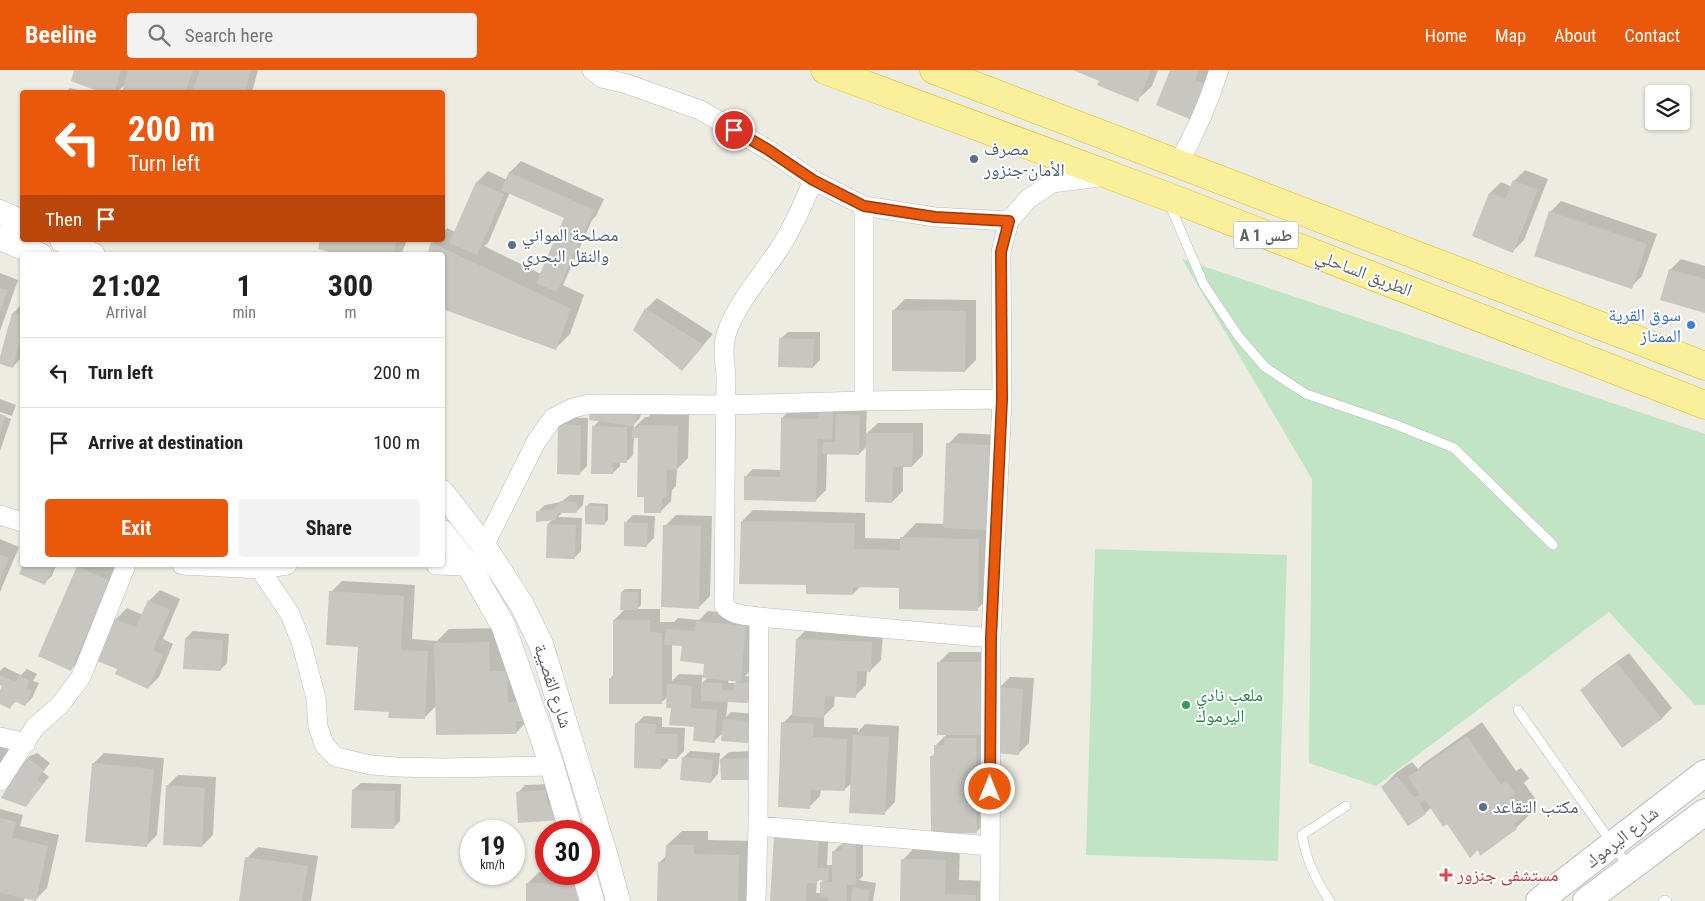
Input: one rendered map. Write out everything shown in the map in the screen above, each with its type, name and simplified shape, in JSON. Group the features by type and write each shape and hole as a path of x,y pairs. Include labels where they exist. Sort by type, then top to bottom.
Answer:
{"highway":[{"name":"الطريق الساحلي","path":"825,70 1166,196 1702,405"},
{"name":"الطريق الساحلي","path":"934,70 1705,366"}],"main road":[{"name":"شارع اليرموك","path":"1539,901 1705,773"},
{"name":"شارع اليرموك","path":"1586,901 1705,812"}],"street":[{"path":"592,70 602,78 627,84 700,110 767,149 813,180 864,206 935,217 1009,221"},
{"path":"1178,164 1199,126 1210,101 1219,70"},
{"path":"990,901 991,638 1002,399 1001,252 1009,221 1028,199 1052,184 1112,176"},
{"path":"813,180 803,206 779,249 736,313 727,330 723,348 726,374 722,599 727,610 732,613 759,617 991,638"},
{"path":"864,206 864,401"},
{"path":"0,212 20,221"},
{"path":"0,238 33,252"},
{"path":"66,242 87,252"},
{"path":"484,546 536,442 553,418 573,408 590,404 725,405 1002,399"},
{"name":"شارع القصيبة","path":"445,496 484,546 522,606 541,644 618,901"},
{"path":"0,515 20,521"},
{"path":"445,536 469,566 503,625 569,820"},
{"path":"445,565 469,566"},
{"path":"0,781 36,728 60,705 81,677 125,567"},
{"path":"234,567 269,567"},
{"path":"260,568 290,614 301,642 316,698 318,727 325,746 336,757 371,765 396,767 552,766"},
{"path":"756,901 759,617"},
{"path":"0,737 26,743"},
{"path":"758,826 990,846"},
{"path":"587,885 592,901"}],"lane":[{"path":"1166,196 1204,285 1239,337 1265,367 1306,394 1394,424 1454,448 1553,545"},
{"path":"1518,710 1630,868"},
{"path":"1330,901 1319,885 1308,860 1302,835 1346,806"},
{"path":"1663,901 1667,901"}],"green space":[{"path":"1182,259 1705,434 1705,705 1695,705 1609,612 1376,786 1309,763 1312,479"},
{"name":"ملعب نادي اليرموك","path":"1095,549 1287,555 1278,861 1086,855"}],"building":[{"path":"74,70 121,70 116,90 95,90 71,81"},
{"path":"128,70 193,70 186,90 123,90"},
{"path":"200,70 251,70 246,90 193,90"},
{"path":"1073,70 1151,70 1138,102 1097,85 1099,81"},
{"path":"1170,70 1199,70 1195,80 1207,85 1192,120 1156,105"},
{"path":"509,172 594,210 557,292 536,283 564,218 501,190"},
{"path":"1513,180 1538,190 1513,253 1472,236 1489,193 1505,199"},
{"path":"476,182 504,194 477,255 449,243"},
{"path":"1549,211 1647,244 1632,289 1534,256"},
{"path":"320,242 396,242 394,252 330,252 318,249"},
{"path":"431,242 571,309 556,350 445,310 445,252 428,252"},
{"path":"1669,269 1705,279 1705,313 1660,300"},
{"path":"0,288 8,290 0,312"},
{"path":"645,308 704,345 682,371 633,330"},
{"path":"892,310 966,311 965,372 892,371"},
{"path":"12,313 20,315 20,340 13,368 0,364 0,357"},
{"path":"779,338 814,339 813,368 778,367"},
{"path":"590,409 637,414 634,426 589,420"},
{"path":"819,411 833,411 832,440 818,439 816,502 744,500 744,476 780,477 781,418 818,419"},
{"path":"0,414 6,416 0,432"},
{"path":"836,414 860,415 859,455 822,454 823,442 835,442"},
{"path":"558,424 581,425 580,475 557,474"},
{"path":"639,425 678,426 677,470 667,470 666,498 662,498 661,513 644,513 644,497 637,497 638,438 632,438 632,428 639,428"},
{"path":"592,426 627,427 627,463 613,463 613,474 591,474"},
{"path":"866,433 913,433 912,467 893,467 892,503 865,502"},
{"path":"946,443 992,445 988,530 943,528"},
{"path":"561,501 577,502 577,513 558,513 556,520 536,522 536,511 553,509"},
{"path":"585,506 605,506 605,525 585,524"},
{"path":"741,521 855,523 854,549 900,550 900,537 979,539 978,611 899,609 899,588 853,587 853,595 806,594 806,585 739,584"},
{"path":"624,522 648,523 647,547 624,546"},
{"path":"547,524 576,525 575,559 546,558"},
{"path":"663,525 701,526 699,609 661,607"},
{"path":"0,554 9,558 0,580"},
{"path":"22,567 52,567 45,585 19,574"},
{"path":"77,567 110,581 71,671 38,656"},
{"path":"329,591 404,596 401,650 428,651 425,719 388,718 389,712 354,710 358,647 326,645"},
{"path":"621,592 638,592 638,610 620,610"},
{"path":"148,600 170,610 153,650 163,655 148,689 115,674 117,669 97,661 115,619 136,627"},
{"path":"613,620 650,620 650,632 662,633 662,704 609,704 609,678 613,678"},
{"path":"696,621 746,626 741,682 703,678 704,664 680,661 682,646 664,645 666,629 695,631"},
{"path":"185,638 223,640 221,671 183,669"},
{"path":"796,639 872,642 871,672 857,671 856,698 825,696 824,718 792,716"},
{"path":"489,642 490,671 507,671 508,702 522,702 522,721 516,721 516,734 436,735 434,643"},
{"path":"937,662 981,662 982,735 937,735"},
{"path":"1617,663 1662,719 1622,748 1580,690"},
{"path":"0,675 15,682 19,675 30,681 27,688 32,691 25,706 14,701 10,709 0,704 0,690 2,686 0,685"},
{"path":"701,682 722,683 722,690 734,690 734,683 749,683 748,703 701,701"},
{"path":"667,684 692,686 691,708 717,710 715,743 693,741 694,727 669,725 671,708 666,708"},
{"path":"998,687 1023,689 1019,755 994,753"},
{"path":"723,719 750,721 748,743 721,741"},
{"path":"781,722 814,724 813,737 847,739 845,791 811,790 810,809 778,807"},
{"path":"635,723 656,724 655,734 678,734 677,759 661,759 661,769 634,768"},
{"path":"853,735 889,737 885,815 849,813"},
{"path":"1467,736 1501,785 1506,781 1515,793 1511,798 1523,817 1514,824 1517,829 1480,856 1478,850 1470,858 1447,824 1443,827 1425,800 1420,803 1426,814 1408,826 1381,787 1397,776 1414,797 1420,795 1408,777"},
{"path":"944,738 976,738 977,833 931,834 930,756 934,756 934,745 944,745"},
{"path":"682,757 713,760 711,783 680,780"},
{"path":"749,758 749,780 721,780 720,759"},
{"path":"29,759 44,770 37,780 43,784 26,807 1,798 21,763"},
{"path":"92,763 154,769 147,847 85,842"},
{"path":"166,785 205,788 202,847 163,845"},
{"path":"352,790 395,791 394,829 351,828"},
{"path":"546,790 547,805 560,804 561,820 535,820 535,822 525,823 525,820 518,820 516,792"},
{"path":"0,818 16,822 12,838 48,846 36,901 0,893"},
{"path":"774,836 819,839 817,868 829,868 828,881 817,880 816,884 807,883 806,901 770,901"},
{"path":"842,843 856,843 856,885 847,885 847,901 828,901 828,897 820,897 820,882 832,882 832,851 842,851"},
{"path":"666,845 694,845 694,854 739,855 738,901 657,901 658,862 665,862"},
{"path":"245,857 308,866 302,901 239,901"},
{"path":"901,859 946,860 945,894 976,895 976,901 900,901"},
{"path":"526,883 535,883 535,885 583,885 582,901 526,901"},
{"path":"853,887 870,890 868,901 851,901"}],"place":[{"name":"مصرف الأمان-جنزور","path":"974,159"},
{"name":"مصلحة المواني والنقل البحري","path":"512,245"},
{"name":"سوق القرية الممتاز","path":"1691,325"},
{"name":"ملعب نادي اليرموك","path":"1186,705"},
{"name":"مكتب التقاعد","path":"1483,807"},
{"name":"مستشفى جنزور","path":"1446,875"}],"route":[{"path":"734,130 767,149 813,180 864,206 935,217 1009,221 1001,252 1002,399 991,638 990,789"}]}
